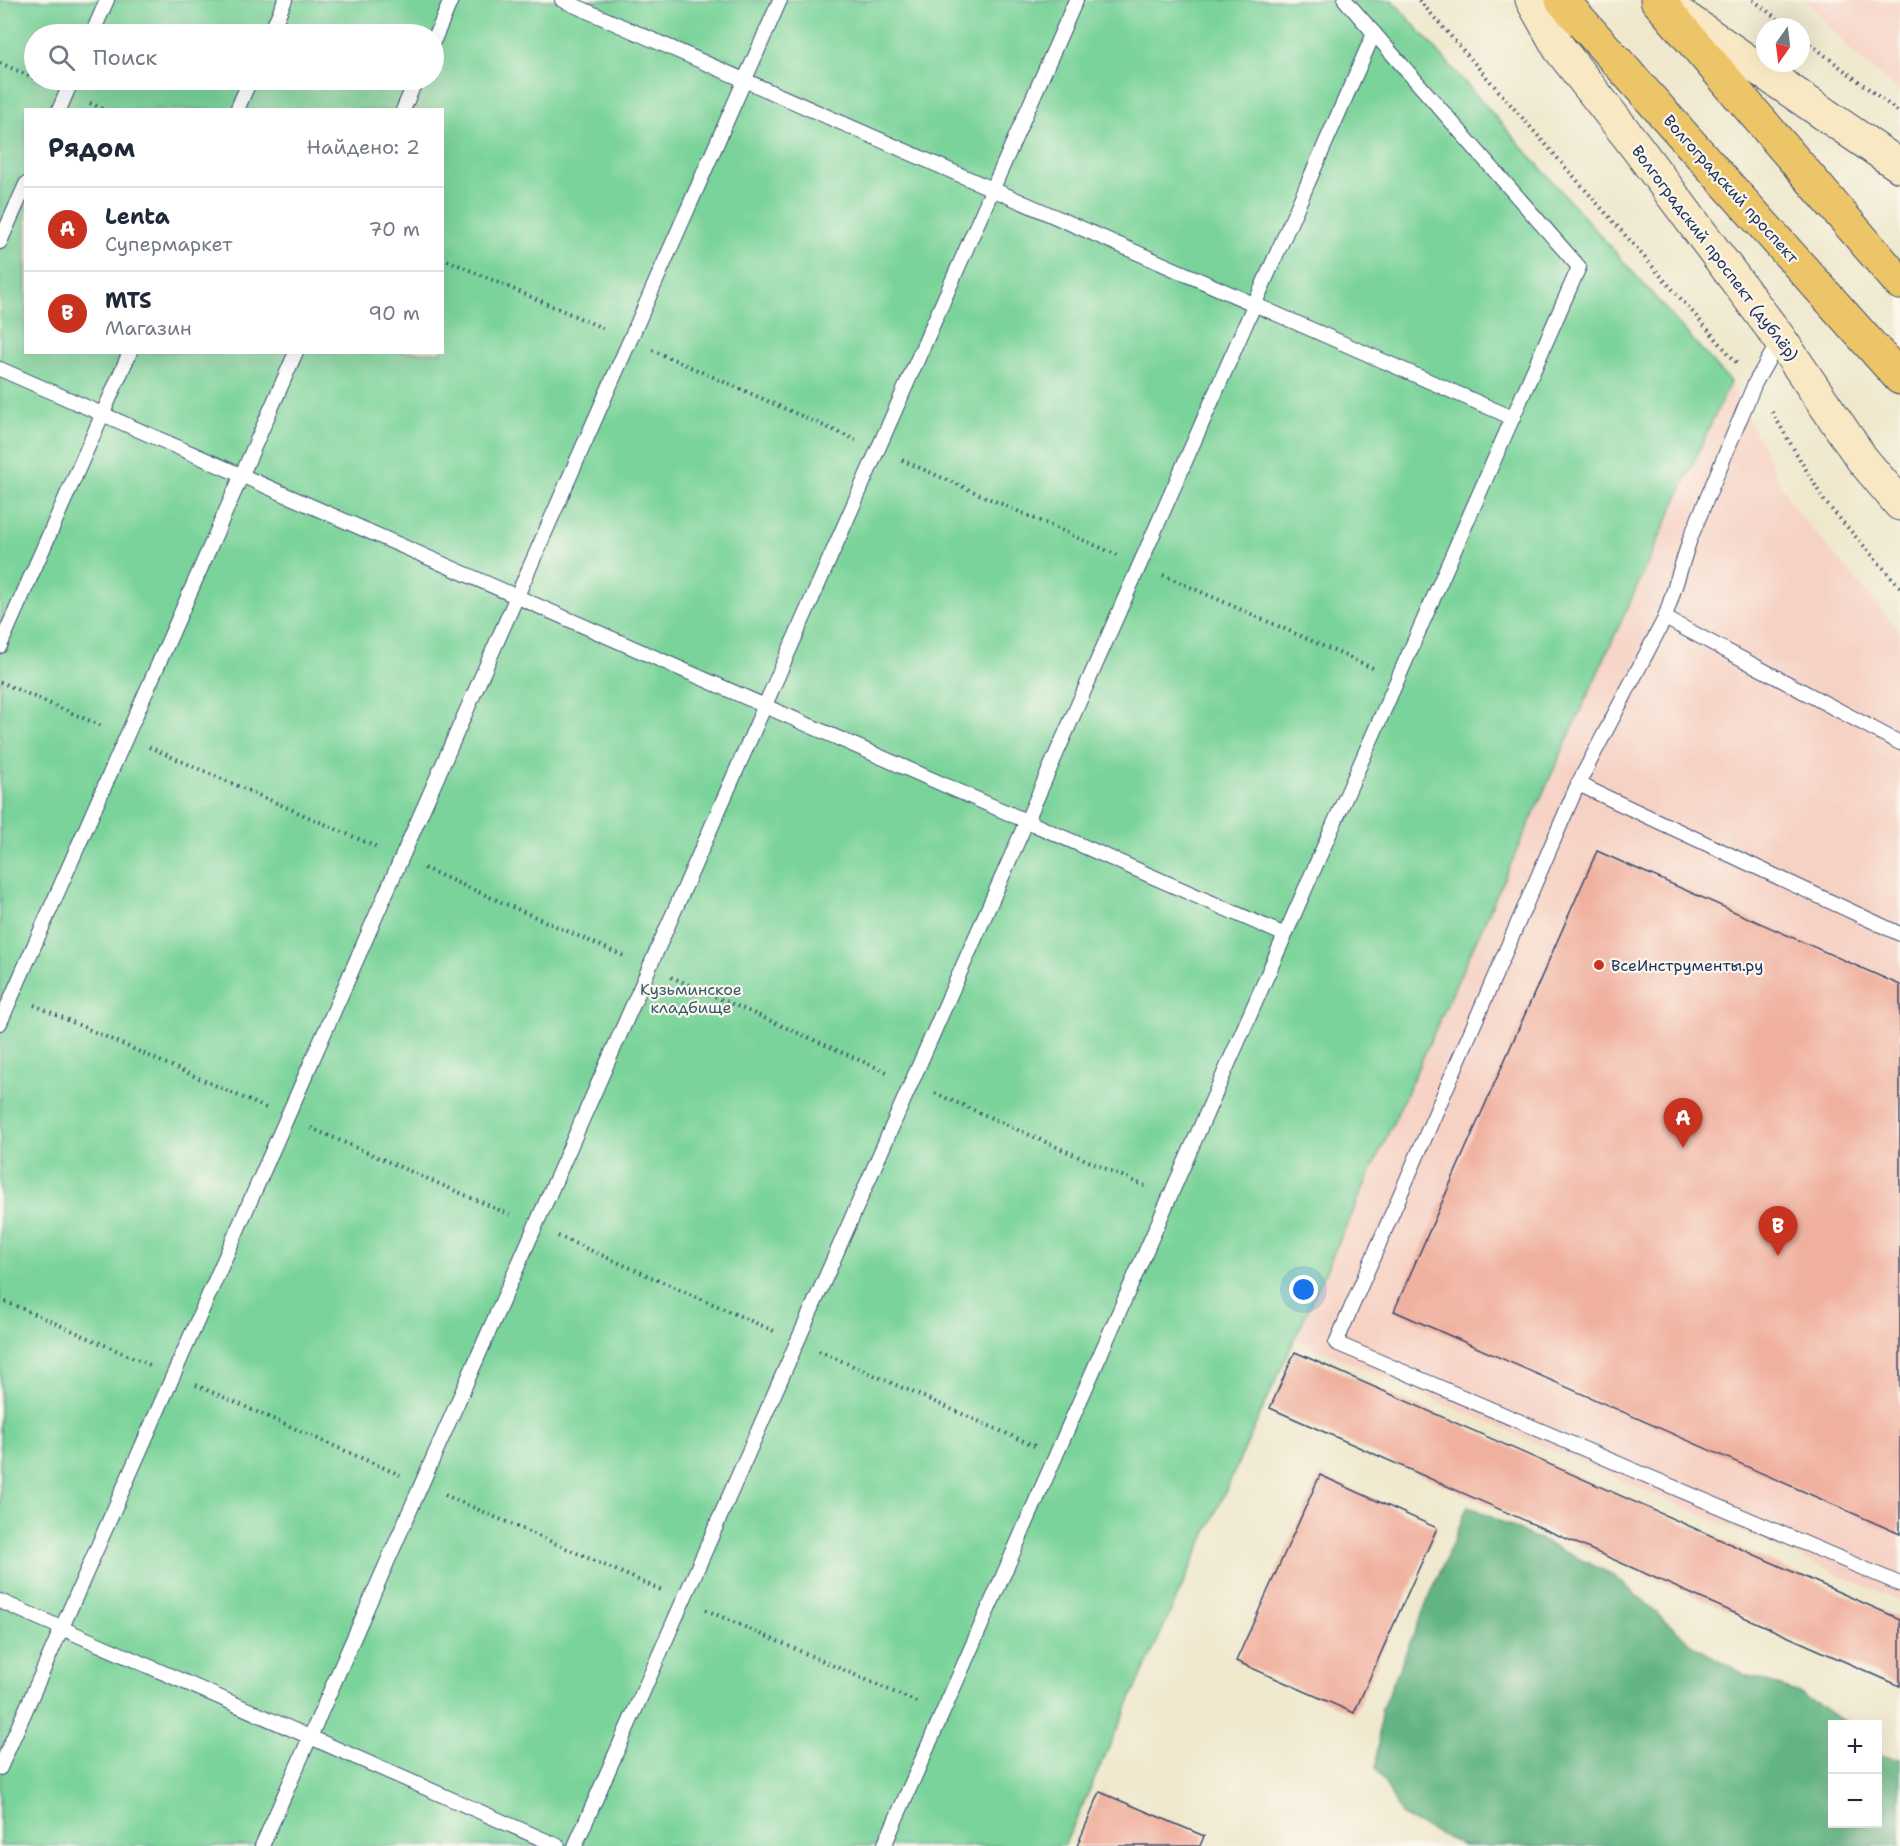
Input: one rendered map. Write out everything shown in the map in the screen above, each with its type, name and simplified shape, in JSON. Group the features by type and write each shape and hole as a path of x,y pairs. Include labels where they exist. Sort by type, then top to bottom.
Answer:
{"main road":[{"name":"Волгоградский проспект (дублёр)","path":"1532,0 1559,48 1635,145 1780,339 1862,459 1900,504"},
{"name":"Волгоградский проспект","path":"1562,0 1900,378"},
{"path":"1658,0 1900,166"},
{"path":"1658,0 1900,283"}],"lane":[{"path":"96,24 107,0"},
{"path":"274,24 285,0"},
{"path":"441,24 451,0"},
{"path":"562,0 1513,418"},
{"path":"0,1768 780,0"},
{"path":"262,1846 1076,0"},
{"path":"884,1846 1579,267 1345,0"},
{"path":"575,1846 1374,33"},
{"path":"59,108 67,90"},
{"path":"238,108 246,90"},
{"path":"404,108 412,90"},
{"path":"0,242 24,188"},
{"path":"1780,339 1755,383 1690,539 1665,618 1578,784 1336,1343 1900,1584"},
{"path":"0,646 129,354"},
{"path":"0,1023 295,354"},
{"path":"0,369 1286,935"},
{"path":"1665,618 1900,743"},
{"path":"1578,784 1900,934"},
{"path":"0,1601 558,1846"}],"path":[{"path":"1419,0 1755,383 1825,502 1900,587"},
{"path":"1753,0 1776,18"},
{"path":"1810,44 1900,113"},
{"path":"0,63 24,74"},
{"path":"444,259 1398,679"},
{"path":"0,682 1170,1197"},
{"path":"0,1299 942,1713"}],"shaded area":[{"path":"1806,0 1900,0 1900,92 1850,51"},
{"path":"1730,382 1792,506 1900,631 1900,1601 1295,1339"}],"green space":[{"name":"Кузьминское кладбище","path":"0,0 1392,0 1730,382 1064,1846 0,1846"},
{"path":"1468,1506 1613,1575 1695,1647 1744,1674 1796,1692 1842,1720 1828,1720 1828,1828 1882,1828 1882,1756 1900,1759 1900,1846 1463,1846 1402,1816 1376,1767 1381,1711"}],"building":[{"path":"1597,851 1900,985 1900,1534 1394,1311"},
{"path":"1295,1352 1900,1619 1900,1686 1270,1408"},
{"path":"1320,1475 1437,1528 1354,1713 1236,1661"},
{"path":"1100,1792 1204,1836 1200,1846 1077,1846"}],"place":[{"name":"ВсеИнструменты.ру","path":"1599,965"},
{"name":"Lenta","path":"1683,1148"},
{"name":"MTS","path":"1778,1256"}]}
